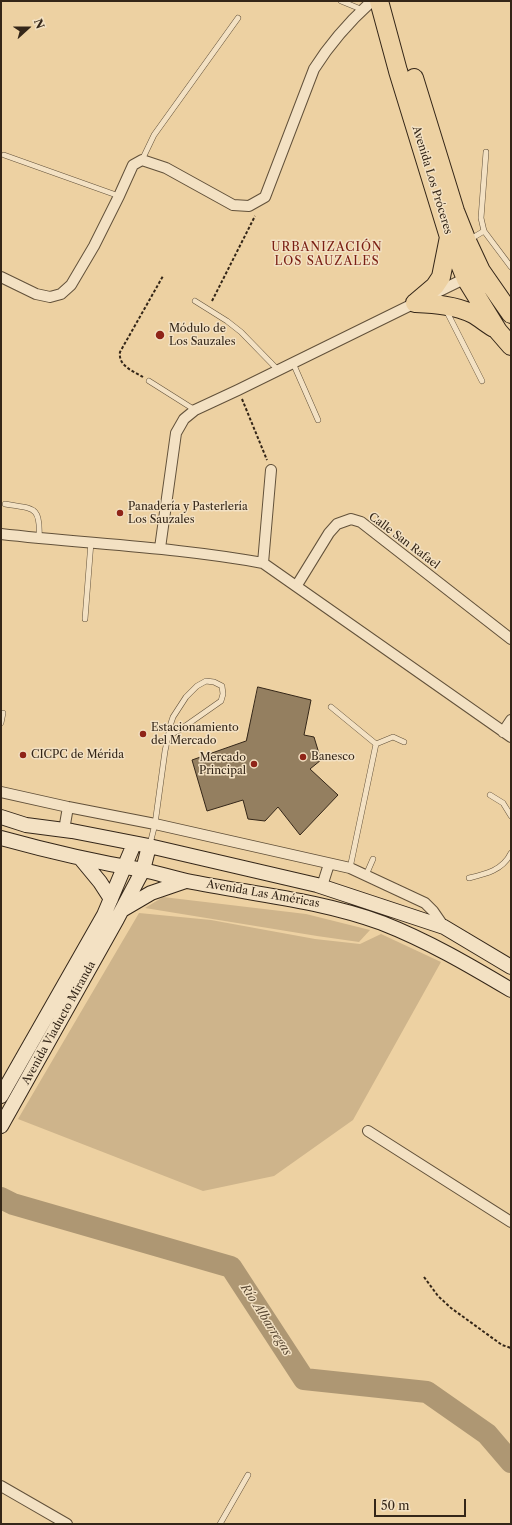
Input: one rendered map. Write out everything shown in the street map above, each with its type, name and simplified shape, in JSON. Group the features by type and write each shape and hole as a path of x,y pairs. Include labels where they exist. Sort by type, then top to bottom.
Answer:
{"highway":[{"name":"Avenida Los Próceres","path":"379,1 396,64 449,237 473,275 498,331 511,346"},
{"name":"Avenida Los Próceres","path":"390,1 455,211 467,242 473,275 511,314"},
{"path":"414,303 435,286 441,277 449,237"},
{"path":"414,303 444,305 473,315 498,331"}],"street":[{"path":"1,277 36,294 50,297 61,294 71,285 94,246 133,164 142,160 166,168 233,206 249,206 265,197 314,69 322,56 352,20 372,1"},
{"path":"160,548 176,433 184,419 195,410 473,275"},
{"path":"263,562 271,470"},
{"name":"Calle San Rafael","path":"296,585 329,533 337,524 351,519 361,522 511,639"},
{"path":"1,534 160,548 228,556 263,562 507,734 511,720"},
{"path":"1,792 155,824 350,868 425,903 433,911 444,928"},
{"path":"64,830 68,807"},
{"name":"Avenida Las Américas","path":"1,817 26,825 64,830 149,846 322,886 444,928 511,967"},
{"name":"Avenida Las Américas","path":"1,838 81,859 143,870 186,880 315,903 382,923 450,954 511,990"},
{"path":"111,899 134,844"},
{"path":"114,915 143,870 149,846"},
{"path":"81,859 100,882 111,899 114,915"},
{"path":"322,886 330,864"},
{"path":"114,915 151,893 186,880"},
{"name":"Avenida Viaducto Miranda","path":"1,1096 114,915"},
{"name":"Avenida Viaducto Miranda","path":"1,1126 114,915"},
{"path":"368,1132 511,1222"},
{"path":"1,1486 67,1524"}],"lane":[{"path":"341,1 363,10"},
{"path":"142,160 154,135 238,18"},
{"path":"486,152 481,218 484,231 511,267"},
{"path":"4,154 119,196"},
{"path":"467,242 484,231"},
{"path":"195,301 227,320 241,332 278,370"},
{"path":"444,305 482,381"},
{"path":"293,363 318,420"},
{"path":"149,381 195,410"},
{"path":"5,504 31,508 38,514 40,524 39,538"},
{"path":"85,619 91,542"},
{"path":"149,846 155,824 158,790 168,736 171,723 177,709 197,686 206,682 214,682 222,686 223,694 221,701 181,729 168,736"},
{"path":"331,708 376,744"},
{"path":"1,723 4,713"},
{"path":"376,744 393,738 404,742"},
{"path":"350,868 376,744"},
{"path":"490,795 503,803 511,816"},
{"path":"469,878 488,874 502,866 511,852"},
{"path":"366,875 373,859"},
{"path":"220,1524 248,1475"}],"path":[{"path":"208,309 265,197"},
{"path":"149,381 122,364 119,358 120,352 163,276"},
{"path":"238,390 271,470"},
{"path":"424,1277 438,1296 451,1308 502,1345 511,1348"}],"shaded area":[{"path":"163,897 306,914 370,930 359,942 145,908"},
{"path":"139,913 211,920 315,939 360,944 381,934 441,962 353,1120 274,1176 203,1191 18,1119"}],"building":[{"name":"Mercado Principal","path":"258,687 311,700 304,735 314,737 321,760 310,769 338,795 300,835 278,807 265,821 248,819 243,800 207,811 192,760 246,741"}],"waterway":[{"name":"Río Albarregas","path":"1,1198 13,1204 231,1267 304,1379 427,1392 487,1434 511,1462"}],"place":[{"name":"Módulo de Los Sauzales","path":"160,335"},
{"name":"Panadería y Pasterlería Los Sauzales","path":"120,513"},
{"name":"Estacionamiento del Mercado","path":"143,734"},
{"name":"CICPC de Mérida","path":"23,755"},
{"name":"Banesco","path":"303,757"},
{"name":"Mercado Principal","path":"254,764"}],"district":[{"name":"URBANIZACIÓN LOS SAUZALES","path":"327,255"}]}
